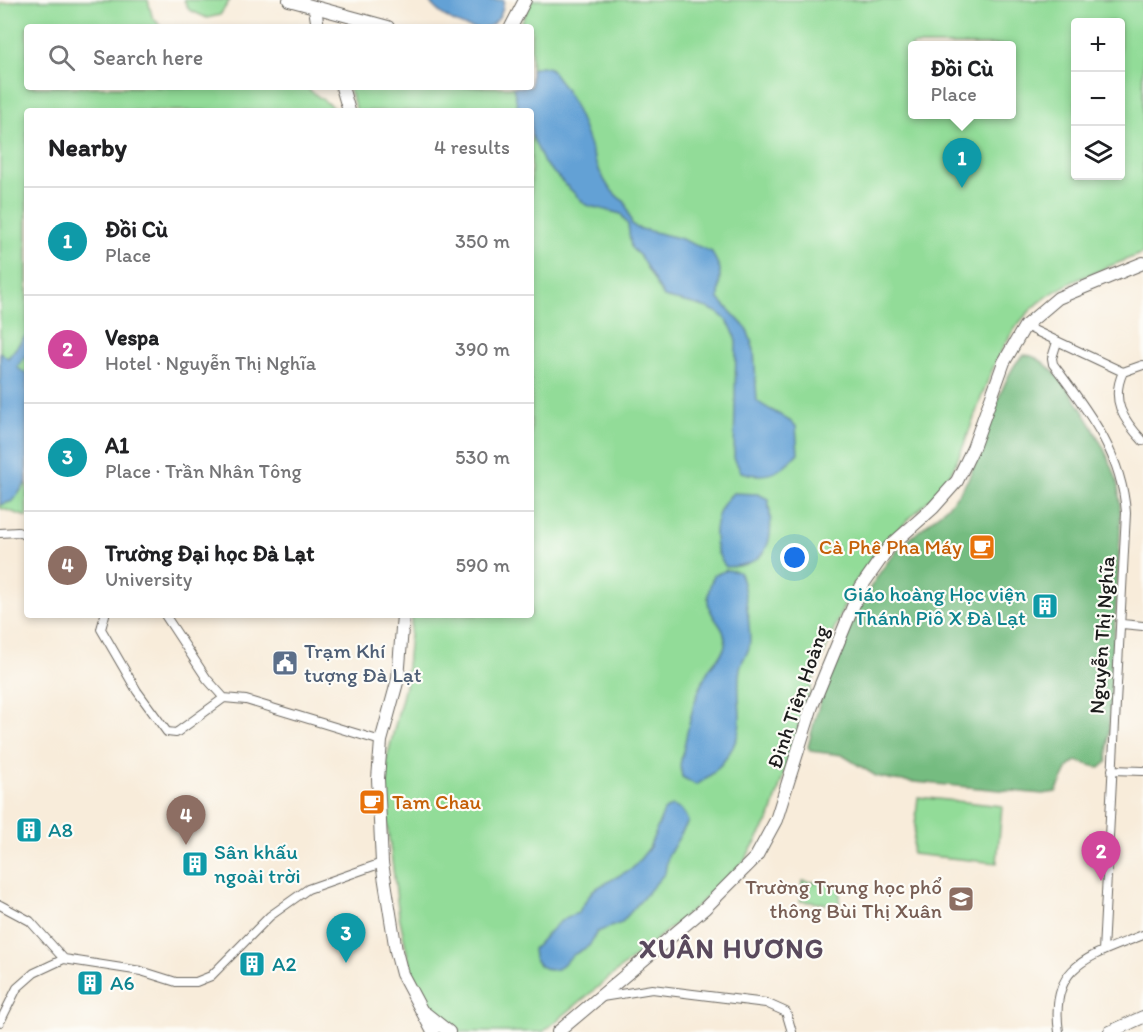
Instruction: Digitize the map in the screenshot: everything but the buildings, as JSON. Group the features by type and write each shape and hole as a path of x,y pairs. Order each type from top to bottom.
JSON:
{"main road":[{"path":"289,0 376,24"},
{"path":"513,24 525,0"},
{"path":"315,9 318,24"},
{"path":"343,90 349,108"},
{"name":"Đinh Tiên Hoàng","path":"558,1032 704,909 756,857 776,820 812,706 861,587 889,547 933,508 957,481 973,448 1004,362 1026,326 1058,298 1143,263"},
{"path":"403,618 398,679 381,741 378,780 382,863 396,951 402,974 433,1032"},
{"path":"419,1009 449,1032"},
{"path":"1110,1032 1143,1017"}],"street":[{"path":"1026,326 1123,372 1143,366"},
{"name":"Nguyễn Thị Nghĩa","path":"1057,342 1052,358 1053,364 1095,420 1108,443 1123,483 1126,513 1122,624 1103,951"},
{"path":"1123,372 1118,383 1116,400 1122,415 1143,441"},
{"path":"0,533 18,532 24,535"},
{"path":"104,618 101,629 137,691 166,732 176,734 224,698 246,700 381,741"},
{"path":"167,618 207,679 224,698"},
{"path":"1122,624 1143,626"},
{"path":"1112,770 1143,771"},
{"path":"0,1022 17,988 34,973 64,959 141,971 176,982 204,980 212,976 270,916 308,889 382,863"},
{"path":"0,905 30,921 64,959"},
{"path":"1059,1032 1057,1015 1059,991 1065,976 1103,951 1143,935"},
{"path":"601,997 652,989 766,1003 786,1012 791,1019 792,1032"}],"green space":[{"path":"23,0 148,0 152,16 159,24 24,24 24,90 309,90 332,108 24,108 24,516 0,508 0,4"},
{"path":"184,0 230,0 220,15 207,18 189,10"},
{"path":"532,0 1143,0 1143,253 1065,286 1029,312 1013,331 999,355 950,474 939,490 878,549 852,587 813,680 770,818 744,861 698,905 543,1032 459,1032 429,1006 411,971 399,915 385,807 387,758 405,686 412,618 534,618 534,108 356,108 349,90 534,90 534,24 520,24"},
{"path":"1024,355 1037,359 1051,370 1066,387 1093,428 1117,481 1120,530 1107,762 1100,768 1076,761 1068,768 1056,792 1043,794 893,780 876,776 842,755 810,751 808,747 821,698 841,645 866,594 895,553 944,510 961,490 974,467 1008,376"},
{"path":"918,797 1002,806 997,863 912,854"},
{"path":"802,881 841,885 839,905 800,901"}],"water":[{"path":"428,0 504,0 500,15 493,24 459,24 436,9"},
{"path":"541,66 550,68 562,84 582,123 595,161 607,185 625,202 632,224 637,228 679,238 712,252 720,269 719,299 747,329 754,350 757,401 796,426 798,453 773,473 759,475 741,472 734,458 736,342 726,320 719,313 699,305 664,297 640,256 631,248 628,225 621,214 586,205 544,163 534,141 534,108 518,108 514,90 534,90 534,68"},
{"path":"24,338 24,359 17,367 24,373 24,486 13,501 0,505 0,352 8,358"},
{"path":"733,493 758,494 768,499 770,537 761,555 753,561 726,567 717,549 715,528 721,509"},
{"path":"727,570 739,572 744,587 749,622 749,648 739,675 739,729 737,739 727,757 720,766 696,785 682,777 680,765 702,682 721,655 725,644 724,635 713,616 708,600 714,575"},
{"path":"671,806 682,811 688,822 668,856 665,873 621,923 597,932 589,946 573,955 558,969 549,970 540,966 534,958 533,949 564,919 578,913 593,890 633,868 649,848 664,811"}],"place":[{"name":"Đồi Cù","path":"962,188"},
{"name":"Cà Phê Pha Máy","path":"982,547"},
{"name":"Giáo hoàng Học viện Thánh Piô X Đà Lạt","path":"1045,606"},
{"name":"Trạm Khí tượng Đà Lạt","path":"285,663"},
{"name":"Tam Chau","path":"372,802"},
{"name":"A8","path":"29,830"},
{"name":"Trường Đại học Đà Lạt","path":"186,845"},
{"name":"Sân khấu ngoài trời","path":"195,864"},
{"name":"Vespa","path":"1101,881"},
{"name":"Trường Trung học phổ thông Bùi Thị Xuân","path":"961,899"},
{"name":"A1","path":"346,963"},
{"name":"A2","path":"252,964"},
{"name":"A6","path":"90,983"}],"district":[{"name":"XUÂN HƯƠNG","path":"732,949"}]}
